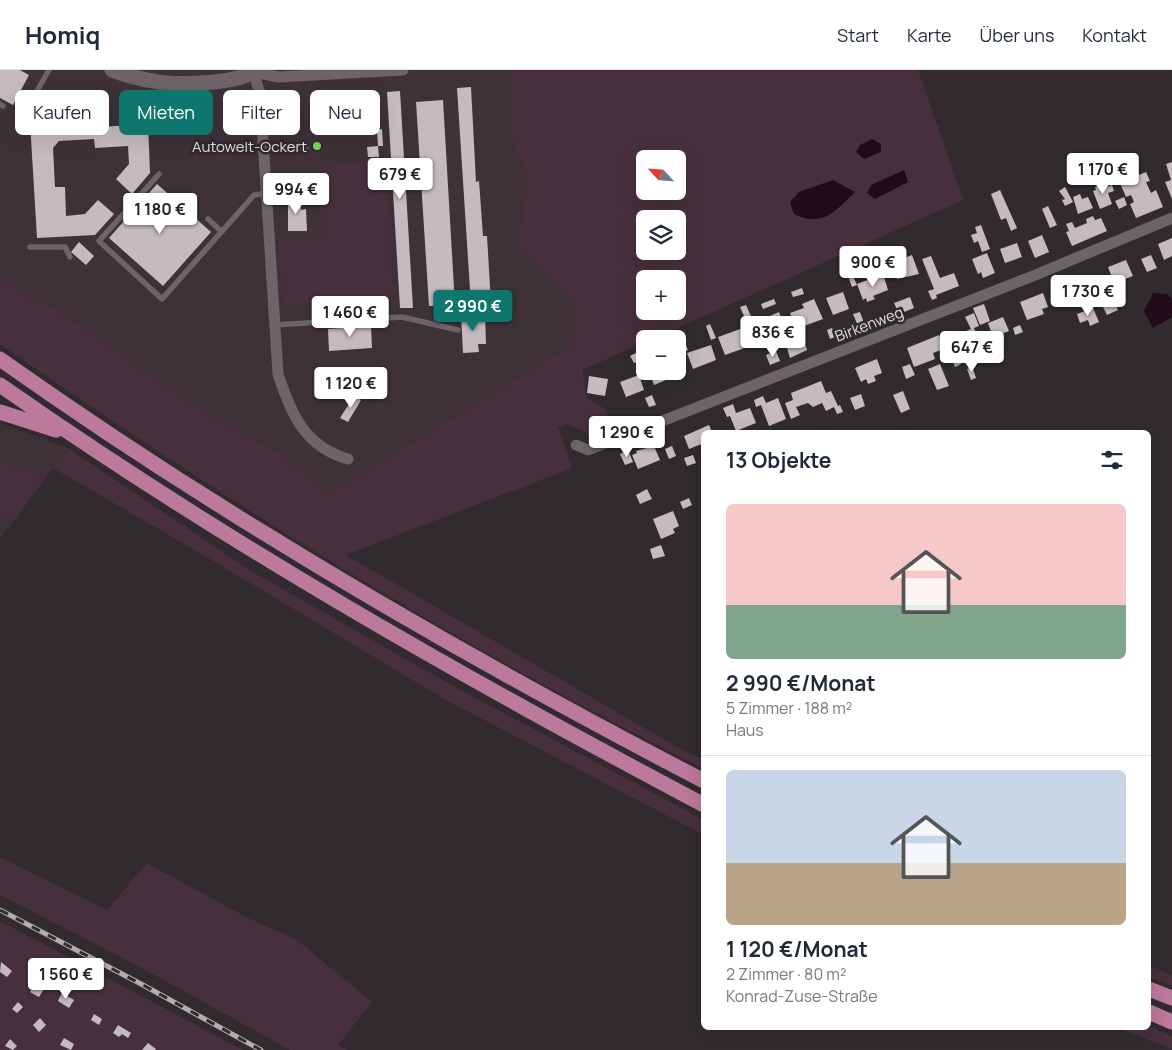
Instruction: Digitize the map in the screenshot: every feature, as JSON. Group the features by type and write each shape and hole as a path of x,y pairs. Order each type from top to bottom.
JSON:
{"highway":[{"path":"0,359 104,432 291,549 540,694 701,779"},
{"path":"0,385 69,434 314,588 530,713 701,802"},
{"path":"0,412 69,434"},
{"path":"1151,990 1172,998"},
{"path":"1151,1013 1172,1022"}],"street":[{"path":"112,70 138,79 166,83 251,73 278,77 403,70"},
{"path":"251,73 260,93 278,374 292,412 313,441 330,454 348,459"},
{"name":"Birkenweg","path":"576,445 588,450 1034,276 1172,218"}],"lane":[{"path":"38,90 49,70"},
{"path":"264,150 306,147"},
{"path":"159,174 99,241 162,299 254,195 267,193"},
{"path":"208,219 222,232"},
{"path":"30,247 65,247 70,257"},
{"path":"274,325 402,317 458,330"}],"shaded area":[{"path":"0,70 512,70 511,136 528,176 517,246 574,301 573,344 327,495 279,452 206,414 50,305 33,301 0,278"},
{"path":"512,70 918,70 963,200 673,330 636,330 636,346 582,370 587,398 605,409 613,434 595,442 583,431 567,424 558,427 572,468 346,555 679,748 701,759 701,767 522,673 344,569 170,459 0,344 0,278 33,301 50,305 206,414 279,452 327,495 573,344 574,301 517,246 528,177 511,136"},
{"path":"872,139 881,144 881,152 864,159 856,152 860,145"},
{"path":"388,162 392,300 283,305 279,239 323,237 319,165"},
{"path":"904,170 908,182 875,199 867,193 871,185"},
{"path":"833,180 855,192 835,211 821,218 804,218 794,214 790,202 799,192"},
{"path":"1153,293 1168,294 1172,300 1172,317 1153,328 1144,311"},
{"path":"0,423 68,448 0,539"},
{"path":"68,448 251,571 459,689 701,818 701,833 444,699 205,556 53,468"},
{"path":"0,463 46,477 14,521 0,511"},
{"path":"0,857 107,910 147,863 248,918 297,940 372,1002 338,1045 347,1050 290,1050 140,967 0,895"},
{"path":"0,921 243,1050 0,1050"},
{"path":"1151,966 1172,975 1172,986 1151,978"},
{"path":"1151,1027 1172,1036 1172,1049 1122,1030 1151,1030"}],"building":[{"path":"0,70 20,70 29,75 21,90 15,90 13,105 0,98"},
{"path":"471,87 476,182 479,181 483,236 487,236 491,303 471,305 457,88"},
{"path":"400,91 413,308 400,308 387,92"},
{"path":"443,100 455,305 429,306 416,102"},
{"path":"109,126 119,126 119,135 148,135 150,173 132,194 116,179 129,164 128,146 95,148 94,139 59,141 53,148 55,187 65,187 66,216 85,214 98,200 114,214 95,235 37,238 31,135 109,135"},
{"path":"380,129 382,129 383,146 378,146 377,135 380,135"},
{"path":"378,146 379,157 368,157 367,147"},
{"path":"1172,162 1172,199 1165,182 1171,180 1166,164"},
{"path":"1146,172 1150,181 1146,182 1151,193 1156,190 1163,207 1136,218 1130,204 1134,202 1131,195 1126,197 1120,183"},
{"path":"1103,183 1105,188 1112,185 1114,191 1108,193 1112,204 1100,209 1093,191 1096,190 1095,187"},
{"path":"157,184 211,232 163,286 109,238"},
{"path":"1065,187 1073,202 1065,206 1062,200 1065,199 1059,191"},
{"path":"1000,190 1017,228 1011,231 1006,218 1001,220 991,194"},
{"path":"1080,194 1082,199 1088,197 1093,208 1078,214 1073,197"},
{"path":"288,196 301,196 301,210 306,209 307,231 288,231"},
{"path":"1124,197 1127,205 1119,209 1115,201"},
{"path":"1048,206 1057,225 1050,228 1042,209"},
{"path":"1093,216 1095,220 1101,218 1107,231 1072,246 1066,232 1069,231 1066,224 1072,222 1075,228 1087,223 1086,219"},
{"path":"981,225 990,249 982,252 978,241 974,243 971,235 977,233 975,227"},
{"path":"1042,235 1049,252 1035,258 1028,241"},
{"path":"1172,238 1172,256 1164,260 1158,244"},
{"path":"79,242 94,256 86,265 71,252"},
{"path":"1017,243 1022,257 1005,263 1000,249"},
{"path":"987,253 995,273 983,278 981,272 978,274 972,259"},
{"path":"912,255 919,274 897,279 891,263"},
{"path":"1151,255 1157,268 1147,272 1141,259"},
{"path":"931,256 940,278 954,273 959,286 936,295 937,298 932,300 928,291 934,289 922,259"},
{"path":"882,258 886,268 881,269 878,260"},
{"path":"1126,260 1133,276 1114,283 1108,267"},
{"path":"852,274 857,285 852,287 848,276"},
{"path":"883,274 888,290 873,296 875,299 867,302 866,298 863,300 857,284"},
{"path":"1085,277 1090,290 1070,298 1067,284"},
{"path":"802,288 804,294 793,297 791,292"},
{"path":"843,292 849,309 833,315 826,298"},
{"path":"1043,293 1048,307 1042,309 1044,314 1027,320 1020,302"},
{"path":"910,297 914,308 899,314 894,303"},
{"path":"774,299 776,304 763,309 761,304"},
{"path":"814,299 823,319 796,329 790,313 804,308 802,304"},
{"path":"1113,299 1118,310 1107,315 1103,307 1105,306 1104,303"},
{"path":"984,304 990,321 980,325 973,308"},
{"path":"746,305 754,323 748,325 740,307"},
{"path":"1093,308 1099,322 1090,326 1088,320 1080,323 1077,314"},
{"path":"779,312 787,332 771,339 763,319"},
{"path":"860,312 864,323 858,326 853,314"},
{"path":"485,313 486,344 478,344 479,352 463,353 461,314"},
{"path":"974,313 979,326 974,328 980,343 965,350 958,334 971,329 965,317"},
{"path":"1003,317 1009,331 993,337 988,323"},
{"path":"710,324 716,338 711,340 706,326"},
{"path":"1020,325 1023,332 1015,335 1013,328"},
{"path":"371,326 372,348 329,351 328,329"},
{"path":"746,327 753,345 725,355 718,337"},
{"path":"832,328 835,337 830,339 827,330"},
{"path":"939,335 944,349 933,353 935,359 914,367 907,348"},
{"path":"804,340 807,350 790,358 787,348"},
{"path":"711,345 716,360 693,369 687,353"},
{"path":"776,351 780,361 770,365 766,355"},
{"path":"957,352 961,364 955,367 950,354"},
{"path":"636,353 636,362 634,363 630,356"},
{"path":"877,359 882,373 874,376 876,381 868,384 866,379 861,382 855,368"},
{"path":"910,364 915,375 906,379 902,367"},
{"path":"940,364 949,386 937,390 928,369"},
{"path":"972,366 976,378 971,380 967,369"},
{"path":"589,376 608,379 605,396 587,393"},
{"path":"636,376 636,380 641,380 644,390 626,397 620,382"},
{"path":"652,380 666,380 654,385"},
{"path":"821,381 826,393 831,391 843,412 837,414 834,407 826,411 822,403 813,407 808,403 796,407 800,415 791,419 785,403 793,400 791,393"},
{"path":"903,391 910,409 901,413 893,395"},
{"path":"861,394 865,406 855,410 850,398"},
{"path":"652,395 656,405 649,407 645,398"},
{"path":"354,396 361,400 348,422 340,418"},
{"path":"763,396 766,403 778,398 786,419 769,426 761,405 756,407 754,400"},
{"path":"733,404 736,413 750,408 756,423 736,430 730,416 727,417 723,408"},
{"path":"709,425 711,430 701,430 701,444 689,449 684,436"},
{"path":"654,446 660,460 638,469 632,455 637,453 636,451"},
{"path":"672,446 676,456 669,459 665,449"},
{"path":"628,450 633,462 625,465 620,454"},
{"path":"693,455 696,463 687,466 684,458"},
{"path":"647,489 652,499 640,504 636,495"},
{"path":"689,498 692,505 683,509 680,502"},
{"path":"673,511 679,526 673,529 675,533 661,539 653,519"},
{"path":"661,545 665,556 653,559 650,549"},
{"path":"1,962 12,971 7,977 0,972"},
{"path":"36,982 45,987 39,997 30,992"},
{"path":"62,993 74,1000 69,1008 58,1001"},
{"path":"18,1002 23,1007 17,1013 12,1009"},
{"path":"94,1014 102,1019 99,1025 91,1020"},
{"path":"40,1018 46,1025 39,1032 33,1025"},
{"path":"118,1025 131,1033 128,1038 122,1034 119,1037 113,1033"},
{"path":"64,1038 74,1044 71,1050 60,1045"},
{"path":"10,1039 17,1046 13,1050 5,1046"},
{"path":"148,1043 156,1049 142,1050"}],"railway":[{"path":"0,910 143,985 261,1050"}],"place":[{"name":"Autowelt-Ockert","path":"317,146"}]}
